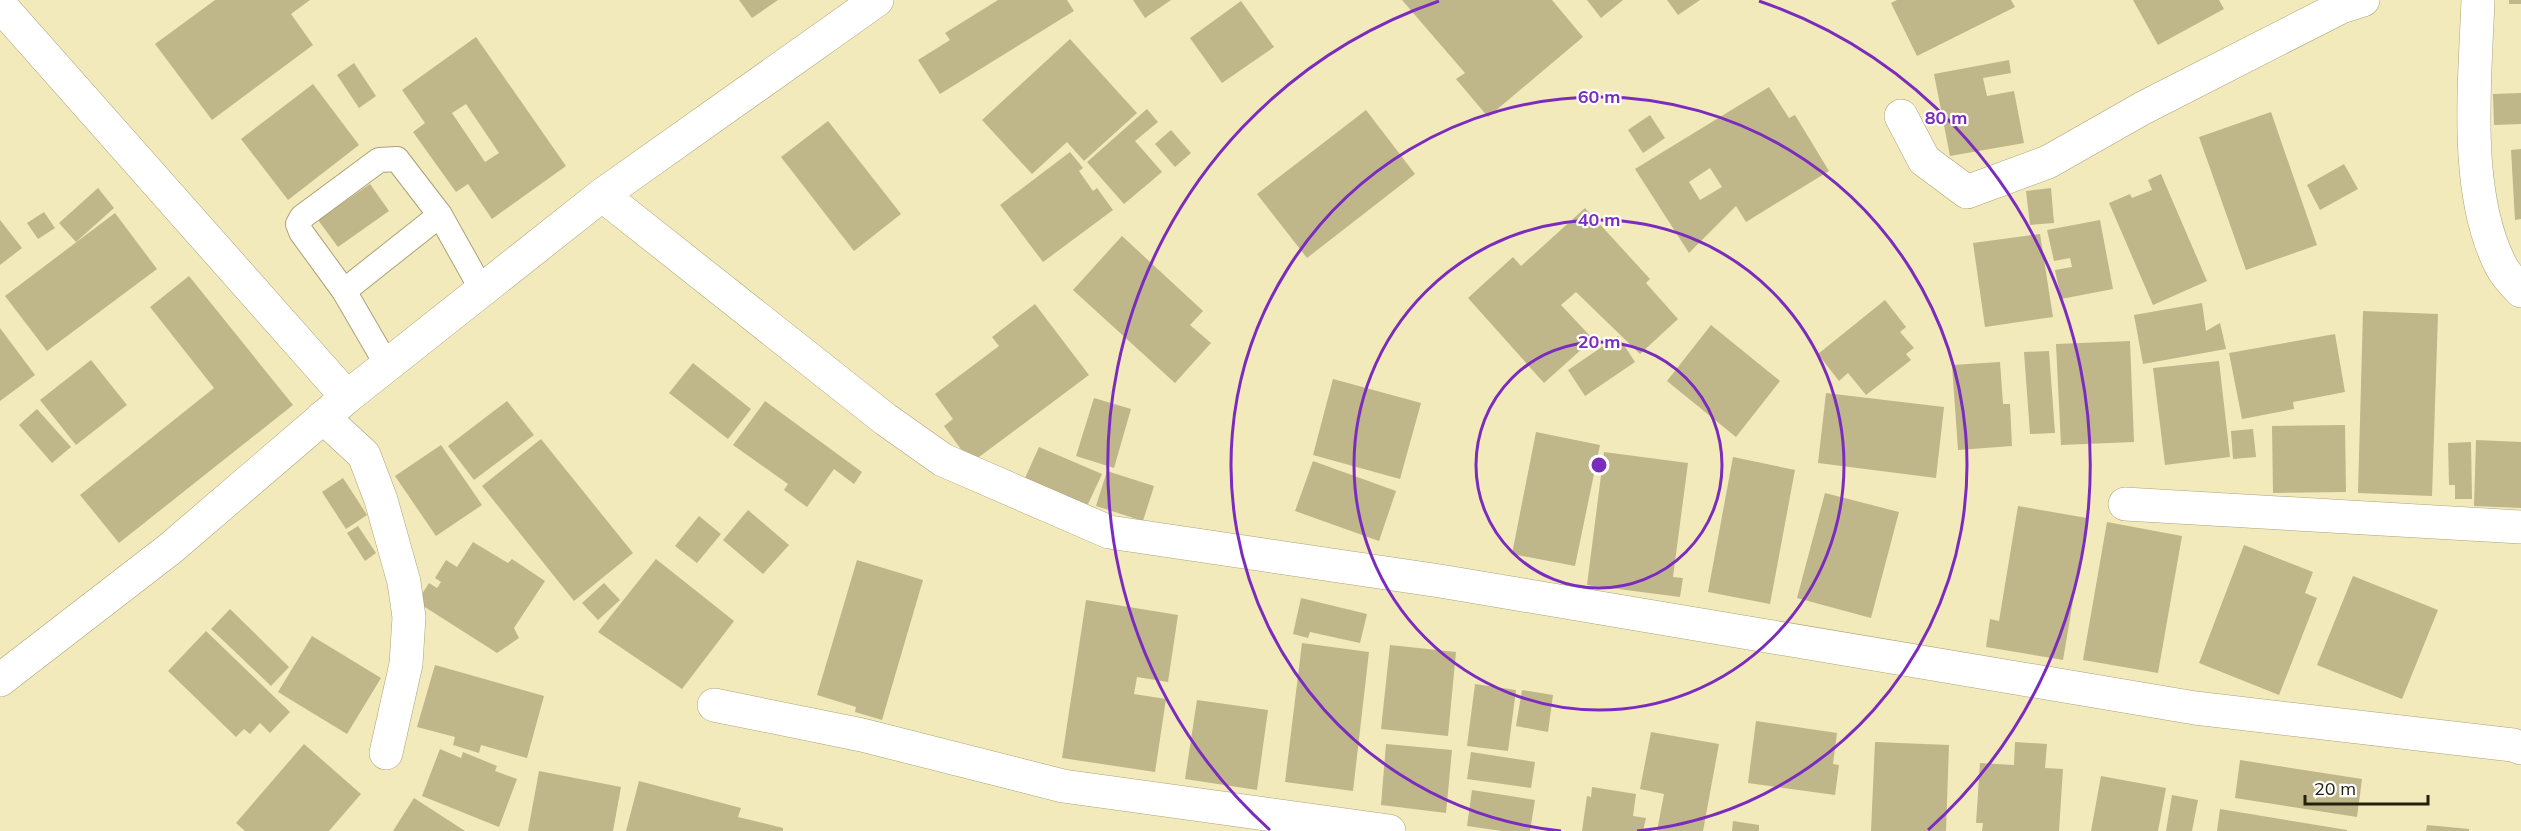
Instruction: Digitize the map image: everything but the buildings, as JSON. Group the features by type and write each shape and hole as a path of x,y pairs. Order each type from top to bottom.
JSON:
{"street":[{"path":"0,680 171,548 335,407 602,195 876,0"},
{"path":"1901,116 1924,160 1967,192 2048,162 2143,108 2341,7 2363,0"},
{"path":"2478,0 2474,137 2481,204 2492,246 2502,269 2521,291"},
{"path":"0,5 335,407 364,455 381,500 404,582 409,617 406,664 386,753"},
{"path":"602,195 885,419 943,460 1109,532 1440,581 2195,708 2521,748"},
{"path":"2125,504 2521,527"},
{"path":"714,705 862,735 1063,786 1389,831"}],"lane":[{"path":"387,365 344,291 301,232 298,224 303,217 380,160 397,159 440,214 482,290"},
{"path":"344,291 440,214"}]}
